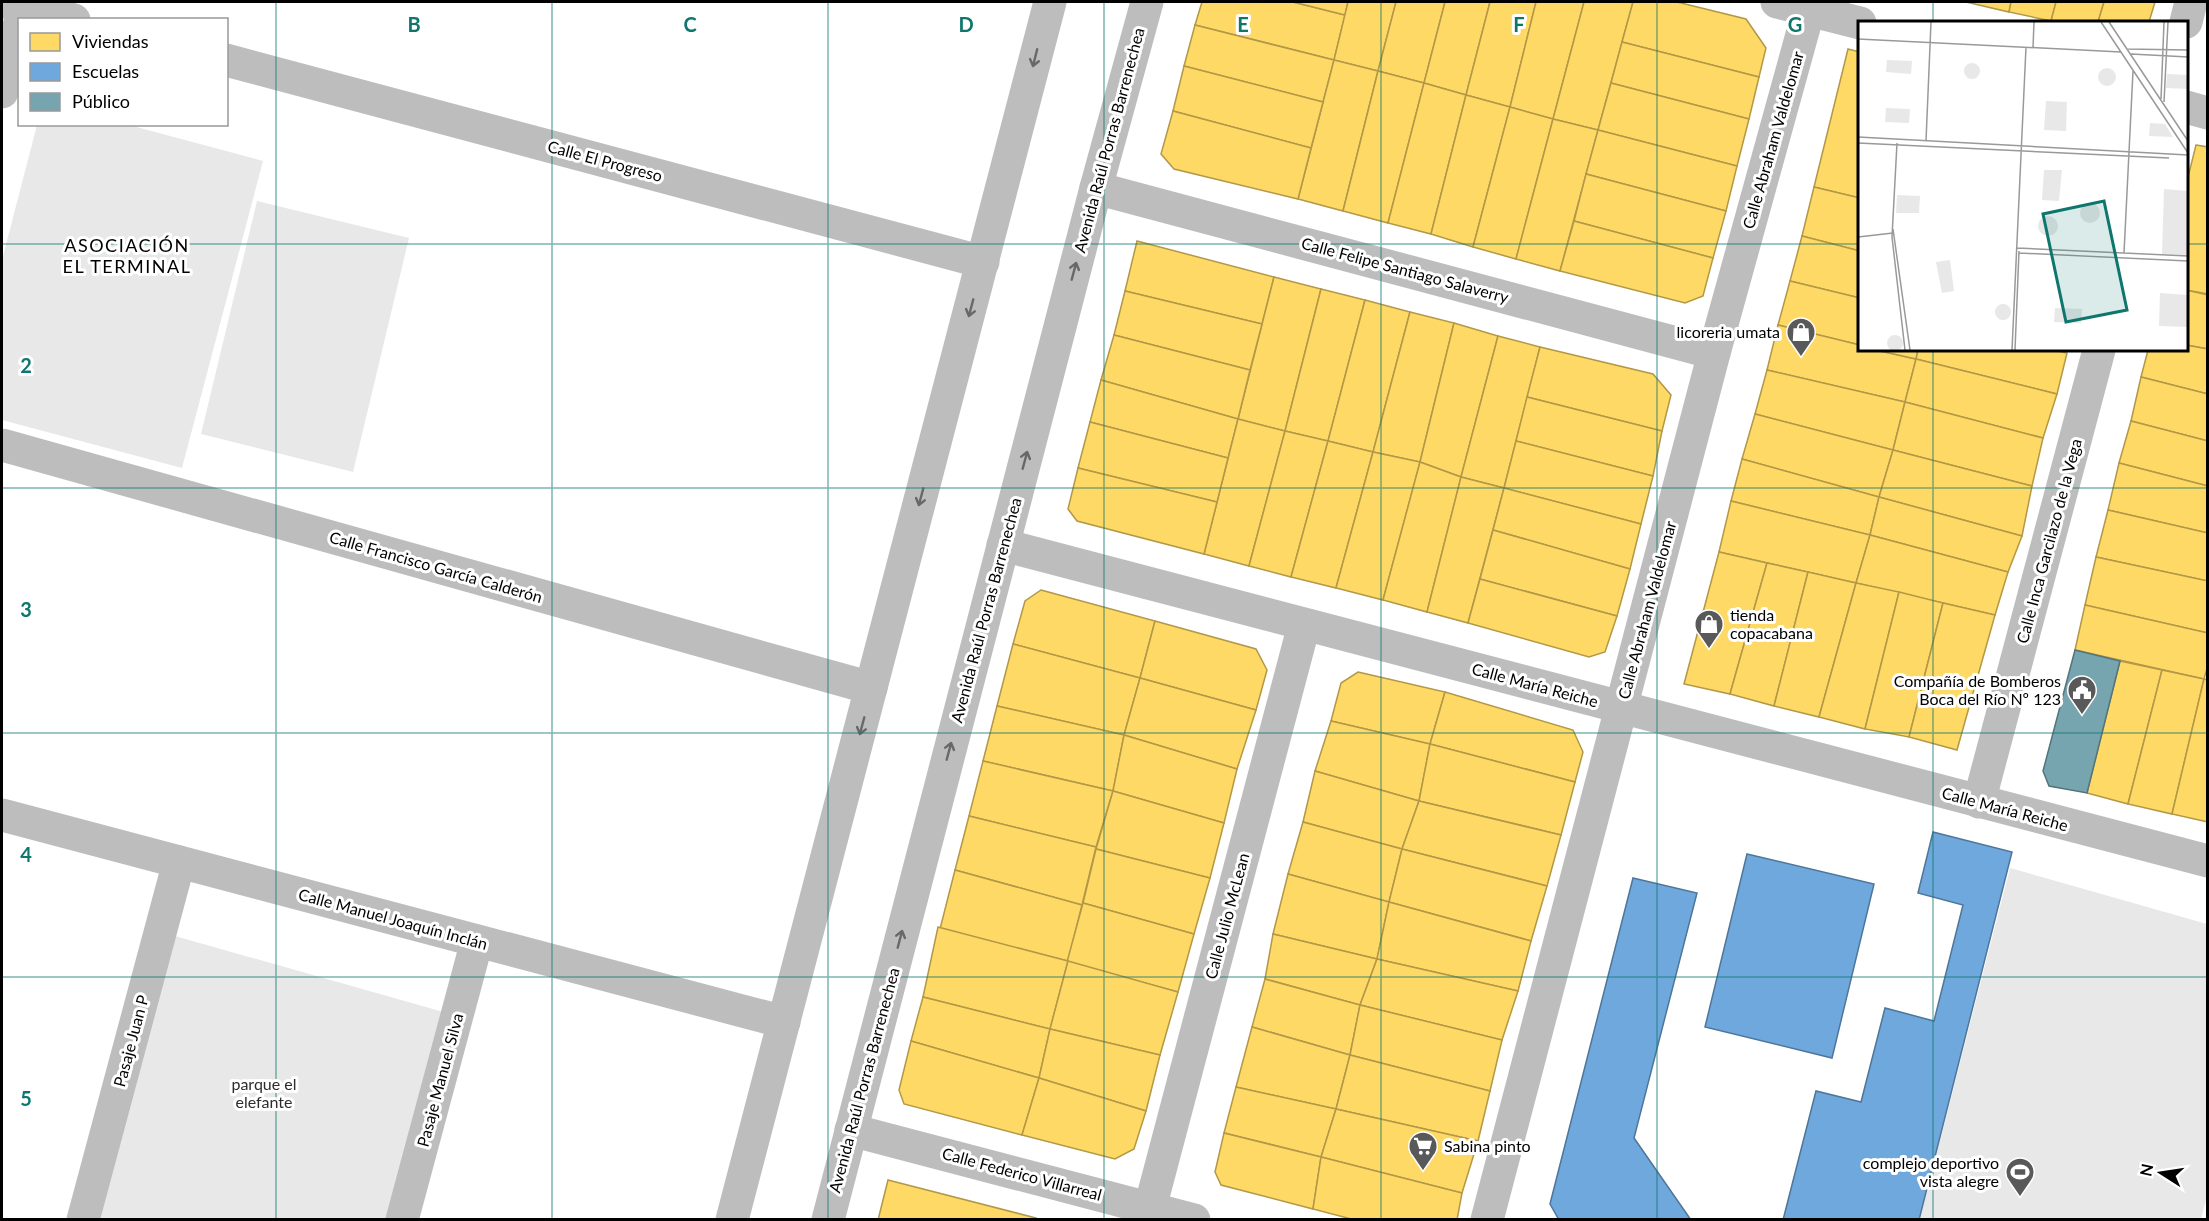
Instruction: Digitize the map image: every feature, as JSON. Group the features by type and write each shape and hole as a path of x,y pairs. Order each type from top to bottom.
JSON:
{"street":[{"path":"732,1220 1050,2"},
{"name":"Avenida Raúl Porras Barrenechea","path":"828,1220 1096,188 1147,2"},
{"path":"1778,2 1810,6 1858,22"},
{"path":"2186,21 2191,2"},
{"name":"Calle Abraham Valdelomar","path":"1487,1220 1714,353 1810,6"},
{"path":"2,92 19,10 63,18"},
{"name":"Calle El Progreso","path":"228,61 983,262"},
{"path":"2188,107 2208,113"},
{"name":"Calle Felipe Santiago Salaverry","path":"1096,188 1714,353"},
{"name":"Calle Inca Garcilazo de la Vega","path":"1979,802 2099,351"},
{"name":"Calle Francisco García Calderón","path":"2,445 871,688"},
{"name":"Calle María Reiche","path":"1003,545 2208,861"},
{"name":"Calle Julio McLean","path":"1150,1208 1304,625"},
{"name":"Calle Manuel Joaquín Inclán","path":"2,816 784,1022"},
{"name":"Pasaje Juan P","path":"83,1220 179,862"},
{"name":"Pasaje Manuel Silva","path":"402,1220 477,941"},
{"name":"Calle Federico Villarreal","path":"851,1130 1194,1220"}],"green space":[{"path":"37,126 133,126 263,161 182,468 2,420 2,260"},
{"path":"257,201 409,238 353,472 201,434"},
{"path":"2010,868 2207,924 2208,1193 2201,1219 1920,1219"},
{"name":"parque el elefante","path":"175,936 447,1013 388,1219 99,1220"}],"building: Viviendas":[{"path":"1202,2 1293,2 1345,15 1334,60 1195,25"},
{"path":"1293,2 1348,2 1345,15"},
{"path":"1348,2 1396,2 1378,71 1334,60"},
{"path":"1396,2 1445,2 1424,83 1378,71"},
{"path":"1445,2 1490,2 1466,95 1424,83"},
{"path":"1490,2 1536,2 1510,107 1466,95"},
{"path":"1536,2 1584,2 1553,119 1510,107"},
{"path":"1584,2 1633,2 1598,130 1553,119"},
{"path":"1633,2 1677,2 1746,19 1766,48 1759,77 1622,42"},
{"path":"1966,2 2011,2 2009,12"},
{"path":"2011,2 2056,2 2051,21 2009,12"},
{"path":"2056,2 2104,2 2098,21 2051,21"},
{"path":"2104,2 2155,2 2149,21 2098,21"},
{"path":"1195,25 1334,60 1323,102 1184,66"},
{"path":"1622,42 1759,77 1749,119 1611,83"},
{"path":"1848,49 1858,52 1858,198 1814,187"},
{"path":"1334,60 1378,71 1343,211 1298,199"},
{"path":"1184,66 1323,102 1311,148 1173,111"},
{"path":"1378,71 1424,83 1388,223 1343,211"},
{"path":"1424,83 1466,95 1431,234 1388,223"},
{"path":"1611,83 1749,119 1737,166 1598,130"},
{"path":"1466,95 1510,107 1473,247 1431,234"},
{"path":"1510,107 1553,119 1516,259 1473,247"},
{"path":"1173,111 1311,148 1298,199 1174,169 1161,154"},
{"path":"1553,119 1598,130 1560,271 1516,259"},
{"path":"1598,130 1737,166 1726,211 1586,174"},
{"path":"2196,145 2208,147 2208,294 2188,290 2188,177"},
{"path":"1586,174 1726,211 1713,258 1574,221"},
{"path":"1814,187 1858,198 1858,250 1802,236"},
{"path":"1574,221 1713,258 1703,296 1685,303 1560,271"},
{"path":"1802,236 1858,250 1858,298 1790,281"},
{"path":"1137,241 1274,277 1262,324 1125,291"},
{"path":"1274,277 1321,289 1285,431 1238,419"},
{"path":"1790,281 1858,298 1858,345 1778,325"},
{"path":"1321,289 1365,300 1328,441 1285,431"},
{"path":"2188,290 2208,295 2208,349 2188,345"},
{"path":"1125,291 1262,324 1250,370 1114,335"},
{"path":"1365,300 1410,312 1373,452 1328,441"},
{"path":"1410,312 1454,323 1420,462 1373,452"},
{"path":"1454,323 1498,336 1461,477 1420,462"},
{"path":"1778,325 1858,345 1858,351 1880,351 1916,359 1905,402 1767,370"},
{"path":"1114,335 1250,370 1238,419 1101,380"},
{"path":"1498,336 1540,347 1504,488 1461,477"},
{"path":"2188,345 2208,349 2208,394 2141,377 2148,351 2188,351"},
{"path":"1540,347 1653,374 1671,395 1662,431 1527,397"},
{"path":"1880,351 1918,351 1916,359"},
{"path":"1918,351 2058,351 2067,353 2057,394 1916,359"},
{"path":"1916,359 2057,394 2043,438 1905,402"},
{"path":"1767,370 1905,402 1893,450 1755,414"},
{"path":"2141,377 2208,394 2208,441 2131,421"},
{"path":"1101,380 1238,419 1228,458 1090,422"},
{"path":"1527,397 1662,431 1653,476 1516,441"},
{"path":"1905,402 2043,438 2032,486 1893,450"},
{"path":"1755,414 1893,450 1879,497 1742,459"},
{"path":"1238,419 1285,431 1249,566 1204,554"},
{"path":"2131,421 2208,441 2208,486 2119,463"},
{"path":"1090,422 1228,458 1217,502 1078,468"},
{"path":"1285,431 1328,441 1291,577 1249,566"},
{"path":"1328,441 1373,452 1336,588 1291,577"},
{"path":"1516,441 1653,476 1641,524 1504,488"},
{"path":"1893,450 2032,486 2022,536 1879,497"},
{"path":"1373,452 1420,462 1383,600 1336,588"},
{"path":"1742,459 1879,497 1870,535 1731,501"},
{"path":"1420,462 1461,477 1427,612 1383,600"},
{"path":"2119,463 2208,486 2208,533 2108,510"},
{"path":"1078,468 1217,502 1204,554 1077,521 1068,509"},
{"path":"1461,477 1504,488 1468,623 1427,612"},
{"path":"1504,488 1641,524 1630,569 1493,530"},
{"path":"1879,497 2022,536 2008,572 1870,535"},
{"path":"1731,501 1870,535 1856,583 1719,552"},
{"path":"2108,510 2208,533 2208,581 2096,557"},
{"path":"1493,530 1630,569 1617,616 1480,579"},
{"path":"1870,535 2008,572 1995,615 1856,583"},
{"path":"1719,552 1767,563 1730,694 1684,684"},
{"path":"2096,557 2208,581 2208,633 2085,605"},
{"path":"1767,563 1808,572 1774,706 1730,694"},
{"path":"1808,572 1856,583 1819,717 1774,706"},
{"path":"1480,579 1617,616 1605,652 1589,657 1468,623"},
{"path":"1856,583 1899,592 1865,729 1819,717"},
{"path":"1041,590 1155,621 1140,678 1013,644 1025,601"},
{"path":"1899,592 1943,603 1909,737 1865,729"},
{"path":"1943,603 1995,615 1957,750 1909,737"},
{"path":"2085,605 2208,633 2208,665 2204,679 2075,650"},
{"path":"1155,621 1256,649 1267,670 1256,710 1140,678"},
{"path":"1013,644 1140,678 1124,735 997,706"},
{"path":"2120,661 2162,670 2128,804 2087,793"},
{"path":"2162,670 2204,679 2172,814 2128,804"},
{"path":"1358,672 1445,692 1430,744 1331,721 1341,683"},
{"path":"1140,678 1256,710 1237,769 1124,735"},
{"path":"2204,679 2208,680 2208,822 2172,814"},
{"path":"1445,692 1573,730 1583,752 1575,782 1430,744"},
{"path":"997,706 1124,735 1113,791 983,761"},
{"path":"1331,721 1430,744 1419,801 1315,771"},
{"path":"1124,735 1237,769 1224,823 1113,791"},
{"path":"1430,744 1575,782 1561,835 1419,801"},
{"path":"983,761 1113,791 1096,847 969,816"},
{"path":"1315,771 1419,801 1402,849 1303,822"},
{"path":"1113,791 1224,823 1210,878 1096,849"},
{"path":"1419,801 1561,835 1547,886 1402,849"},
{"path":"969,816 1096,847 1082,905 955,870"},
{"path":"1303,822 1402,849 1389,902 1288,874"},
{"path":"1096,849 1210,878 1194,934 1083,903"},
{"path":"1402,849 1547,886 1531,941 1389,902"},
{"path":"955,870 1082,905 1068,961 940,929"},
{"path":"1288,874 1389,902 1377,959 1273,934"},
{"path":"1389,902 1531,941 1518,991 1377,959"},
{"path":"1083,903 1194,934 1178,992 1067,962"},
{"path":"938,927 1068,961 1050,1029 923,997"},
{"path":"1273,934 1377,959 1360,1005 1265,979"},
{"path":"1377,959 1518,991 1502,1040 1360,1005"},
{"path":"1068,961 1178,992 1160,1055 1050,1029"},
{"path":"1265,979 1360,1005 1350,1055 1252,1027"},
{"path":"923,997 1050,1029 1039,1078 911,1041"},
{"path":"1360,1005 1502,1040 1490,1091 1350,1055"},
{"path":"1252,1027 1350,1055 1336,1109 1236,1087"},
{"path":"1050,1029 1160,1055 1146,1111 1039,1078"},
{"path":"911,1041 1039,1078 1022,1135 904,1104 899,1090"},
{"path":"1350,1055 1490,1091 1478,1141 1336,1109"},
{"path":"1039,1078 1146,1111 1134,1149 1115,1159 1022,1135"},
{"path":"1236,1087 1336,1109 1321,1157 1224,1133"},
{"path":"1336,1109 1478,1141 1462,1193 1321,1157"},
{"path":"1224,1133 1321,1157 1313,1209 1221,1185 1215,1172"},
{"path":"1321,1157 1462,1193 1457,1220 1355,1220 1313,1209"},
{"path":"888,1180 1036,1218 1035,1220 878,1220"}],"building: Escuelas":[{"path":"1933,832 2012,852 1919,1220 1783,1220 1816,1091 1861,1102 1885,1008 1934,1021 1963,905 1918,893"},
{"path":"1747,854 1874,884 1832,1058 1705,1027"},
{"path":"1633,878 1697,893 1634,1138 1691,1220 1559,1220 1550,1204"}],"building: Público":[{"name":"Compañía de Bomberos Boca del Río Nº 123","path":"2075,650 2120,661 2087,793 2049,786 2043,771"}],"place":[{"name":"licoreria umata","path":"1801,358"},
{"name":"tienda copacabana","path":"1709,650"},
{"name":"Compañía de Bomberos Boca del Río Nº 123","path":"2082,716"},
{"name":"Sabina pinto","path":"1423,1172"},
{"name":"complejo deportivo vista alegre","path":"2020,1198"}],"district":[{"name":"ASOCIACIÓN EL TERMINAL","path":"127,256"}]}
